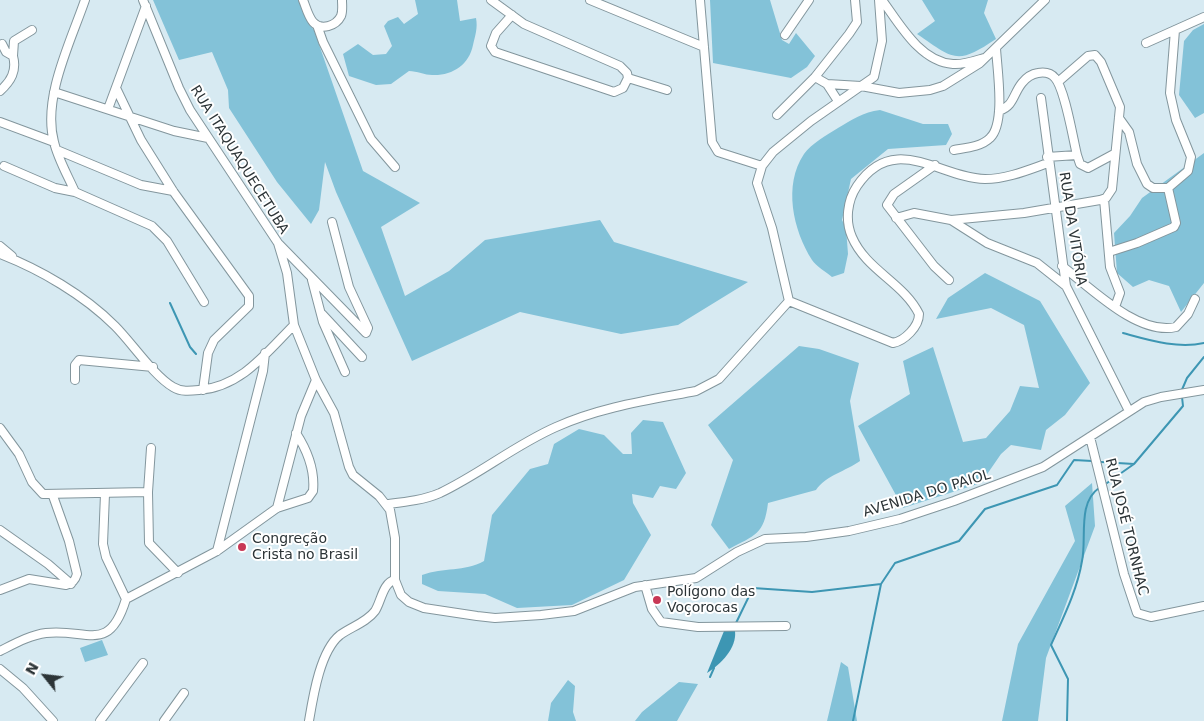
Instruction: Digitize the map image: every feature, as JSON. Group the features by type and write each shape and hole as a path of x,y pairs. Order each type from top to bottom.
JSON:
{"street":[{"path":"75,192 54,142 52,119 54,92 85,0"},
{"path":"303,0 310,17 317,25 323,42 371,139 395,167"},
{"path":"317,25 328,26 337,21 342,10 342,0"},
{"path":"491,0 512,15 524,24 620,66 628,73 628,78 623,88 614,92 492,50 491,46 496,33 512,15"},
{"path":"590,0 704,47"},
{"path":"700,0 714,148 726,155 762,166"},
{"path":"785,35 809,0"},
{"path":"777,115 815,77 854,27 858,17 855,0"},
{"path":"880,0 916,45 935,59 951,64 984,58"},
{"path":"789,301 772,228 757,183 762,166 773,152 838,101 874,77 879,62 882,41 880,0"},
{"path":"827,84 861,86 899,93 930,90 958,78 984,58 1045,0"},
{"path":"108,109 145,3"},
{"name":"RUA ITAQUAQUECETUBA","path":"145,3 179,88 208,138 278,243 287,274 294,326 316,380 334,413 345,456 353,475 388,504"},
{"path":"1146,43 1204,17"},
{"path":"0,91 12,78 14,41 32,30"},
{"path":"1119,118 1129,132 1135,160 1150,187 1168,188 1188,171 1191,158 1188,146 1176,120 1170,93 1175,30"},
{"path":"2,44 6,52 14,60"},
{"path":"954,150 978,145 990,138 995,132 999,111 996,48"},
{"path":"896,218 914,213 950,220 1054,208 1104,199 1112,189 1119,118 1118,98 1102,62 1095,55 1088,56 1058,82"},
{"path":"999,111 1012,103 1022,82 1034,73 1048,73 1058,82 1080,164 1086,168 1114,154"},
{"path":"815,77 827,84 838,101"},
{"path":"628,78 666,90"},
{"path":"116,88 141,140 173,191 249,296 249,306 221,332 208,353 203,390"},
{"path":"54,92 174,131 208,138"},
{"name":"RUA DA VITÓRIA","path":"1041,98 1054,208 1066,286 1128,410"},
{"path":"0,122 54,142"},
{"path":"57,150 133,182 173,191"},
{"path":"789,301 893,343 910,332 919,319 916,310 903,292 869,262 853,240 848,217 853,192 871,169 885,163 904,159 935,165 966,176 987,179 1014,174 1048,160 1077,155"},
{"path":"935,165 914,178 888,202 887,206 934,266 949,280"},
{"path":"4,166 55,188 75,192 144,221 160,232 204,302"},
{"path":"1109,252 1137,243 1176,225 1168,188"},
{"path":"1104,199 1110,268 1120,293 1114,307"},
{"path":"950,220 987,242 1038,263 1066,286"},
{"path":"278,243 363,332 367,332 368,328 349,287 332,222"},
{"path":"0,246 19,261"},
{"path":"0,254 19,261 46,276 106,317 166,382 178,390 218,388 238,378 294,326"},
{"path":"287,274 299,264"},
{"path":"1062,266 1114,307 1137,320 1168,329 1176,328 1182,323 1195,299"},
{"path":"312,278 320,312 345,372"},
{"path":"309,721 316,685 331,646 341,634 374,612 388,583 395,580 395,538 388,504 417,500 440,493 528,441 574,420 612,408 696,391 707,387 719,379 789,301"},
{"path":"320,312 362,357"},
{"path":"217,551 263,371 265,353"},
{"path":"75,380 75,365 79,360 153,367"},
{"path":"277,508 300,416 316,380"},
{"name":"AVENIDA DO PAIOL","path":"395,580 401,595 416,606 495,618 574,611 615,594 645,585 696,578 737,552 765,539 806,537 848,531 900,519 954,501 1043,467 1128,410 1153,398 1204,390"},
{"path":"0,428 19,454 35,488 43,494 53,496 148,492"},
{"path":"0,651 45,633 89,636 104,634 119,618 126,599 217,551 277,508 308,498 313,491 313,474 308,455 296,433"},
{"name":"RUA JOSÉ TORNHAC","path":"1090,437 1124,574 1137,613 1151,617 1204,606"},
{"path":"151,448 148,492 149,543 178,573"},
{"path":"105,494 103,544 106,557 126,599"},
{"path":"53,496 69,541 77,574 71,584"},
{"path":"0,530 48,564 71,584"},
{"path":"0,590 29,579 60,585 71,584"},
{"path":"645,585 652,609 661,622 698,627 786,626"},
{"path":"100,721 143,663"},
{"path":"0,669 23,688 53,721"},
{"path":"164,721 184,693"}],"shaded area":[{"path":"153,0 299,0 314,30 363,171 420,203 381,227 405,296 449,271 485,240 600,220 614,242 748,282 678,325 621,334 520,312 412,361 336,192 325,162 319,210 311,224 277,182 229,108 228,90 212,52 179,60"},
{"path":"415,0 457,0 460,21 476,18 473,45 464,64 453,71 439,75 409,71 391,84 376,85 349,76 343,54 358,44 373,55 386,54 392,46 384,26 388,21 398,17 404,24 418,14"},
{"path":"710,0 770,0 782,40 789,44 796,33 815,56 807,67 791,78 713,63"},
{"path":"922,0 988,0 984,13 996,39 973,53 964,56 948,54 917,34 935,21"},
{"path":"1204,24 1204,113 1195,118 1179,95 1184,41 1193,30"},
{"path":"880,110 923,124 948,124 952,134 946,145 888,149 851,179 842,220 846,228 848,254 844,273 832,277 812,260 805,248 793,207 794,179 804,154 815,143 858,117"},
{"path":"1204,153 1204,283 1181,312 1169,286 1149,280 1133,287 1117,273 1114,233 1130,216 1142,198"},
{"path":"985,273 1040,301 1090,383 1065,415 1046,430 1041,450 1011,445 1001,454 981,483 903,508 858,426 910,394 903,361 933,347 963,442 986,438 1010,411 1020,386 1039,388 1024,325 991,308 936,319 948,298"},
{"path":"799,346 819,349 859,363 850,401 860,461 830,477 816,490 768,503 764,522 757,533 729,549 711,525 733,460 708,425"},
{"path":"643,420 663,422 686,473 676,489 660,486 653,498 632,494 633,503 651,535 624,580 572,605 517,608 485,594 438,591 422,584 422,575 469,567 484,561 492,515 530,469 548,464 554,444 579,429 604,435 623,454 632,454 631,433"},
{"path":"1092,483 1095,526 1046,658 1038,721 1002,721 1018,644 1075,541 1065,506"},
{"path":"724,631 735,631 731,649 718,665 707,673"},
{"path":"102,640 108,655 85,662 80,648"},
{"path":"841,662 848,667 857,721 827,721"},
{"path":"568,680 575,686 573,712 576,721 548,721 551,703"},
{"path":"679,682 698,684 677,721 635,721 642,712"}],"waterway":[{"path":"170,303 190,347 196,354"},
{"path":"1123,333 1173,344 1194,345 1204,343"},
{"path":"1181,392 1187,378 1204,357"},
{"path":"1107,483 1134,464 1183,406 1182,397"},
{"path":"736,623 753,588 812,592 881,584 895,563 959,541 985,509 1057,485 1074,460 1092,461"},
{"path":"1101,462 1134,464"},
{"path":"1067,721 1068,679 1051,645 1077,583 1083,552 1085,512 1092,495 1099,488"},
{"path":"853,721 881,584"},
{"path":"710,677 714,668"}],"place":[{"name":"Congreção Crista no Brasil","path":"242,547"},
{"name":"Polígono das Voçorocas","path":"657,600"}]}
